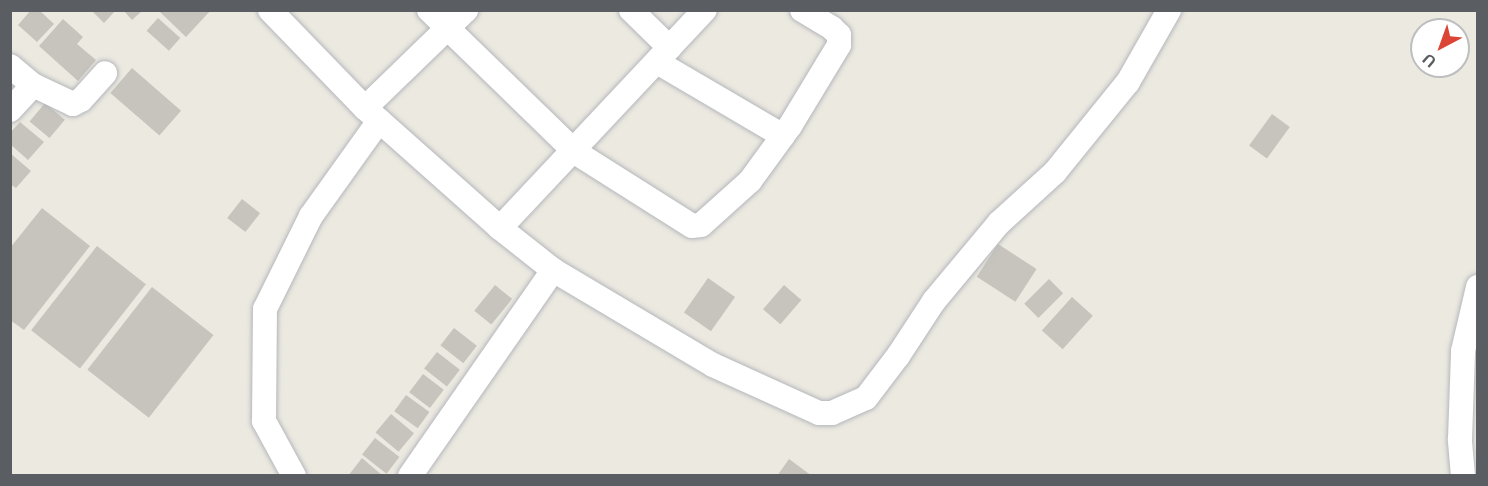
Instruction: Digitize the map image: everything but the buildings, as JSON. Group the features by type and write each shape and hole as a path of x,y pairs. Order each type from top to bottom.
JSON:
{"street":[{"path":"270,10 372,115 500,228 553,270 713,365 819,413 832,413 866,398 898,356 934,301 999,223 1055,172 1128,82 1169,10"},
{"path":"429,10 446,30 574,152 664,210 692,225 701,225 750,181 783,136 840,40 832,28 802,10"},
{"path":"294,476 264,421 265,309 311,216 372,115 466,10"},
{"path":"631,10 664,55 783,136"},
{"path":"500,228 574,152 705,10"},
{"path":"10,66 33,85 73,104 81,100 105,73"},
{"path":"10,110 33,85"},
{"path":"410,476 553,270"},
{"path":"1463,476 1460,439 1463,351 1478,287"}]}
